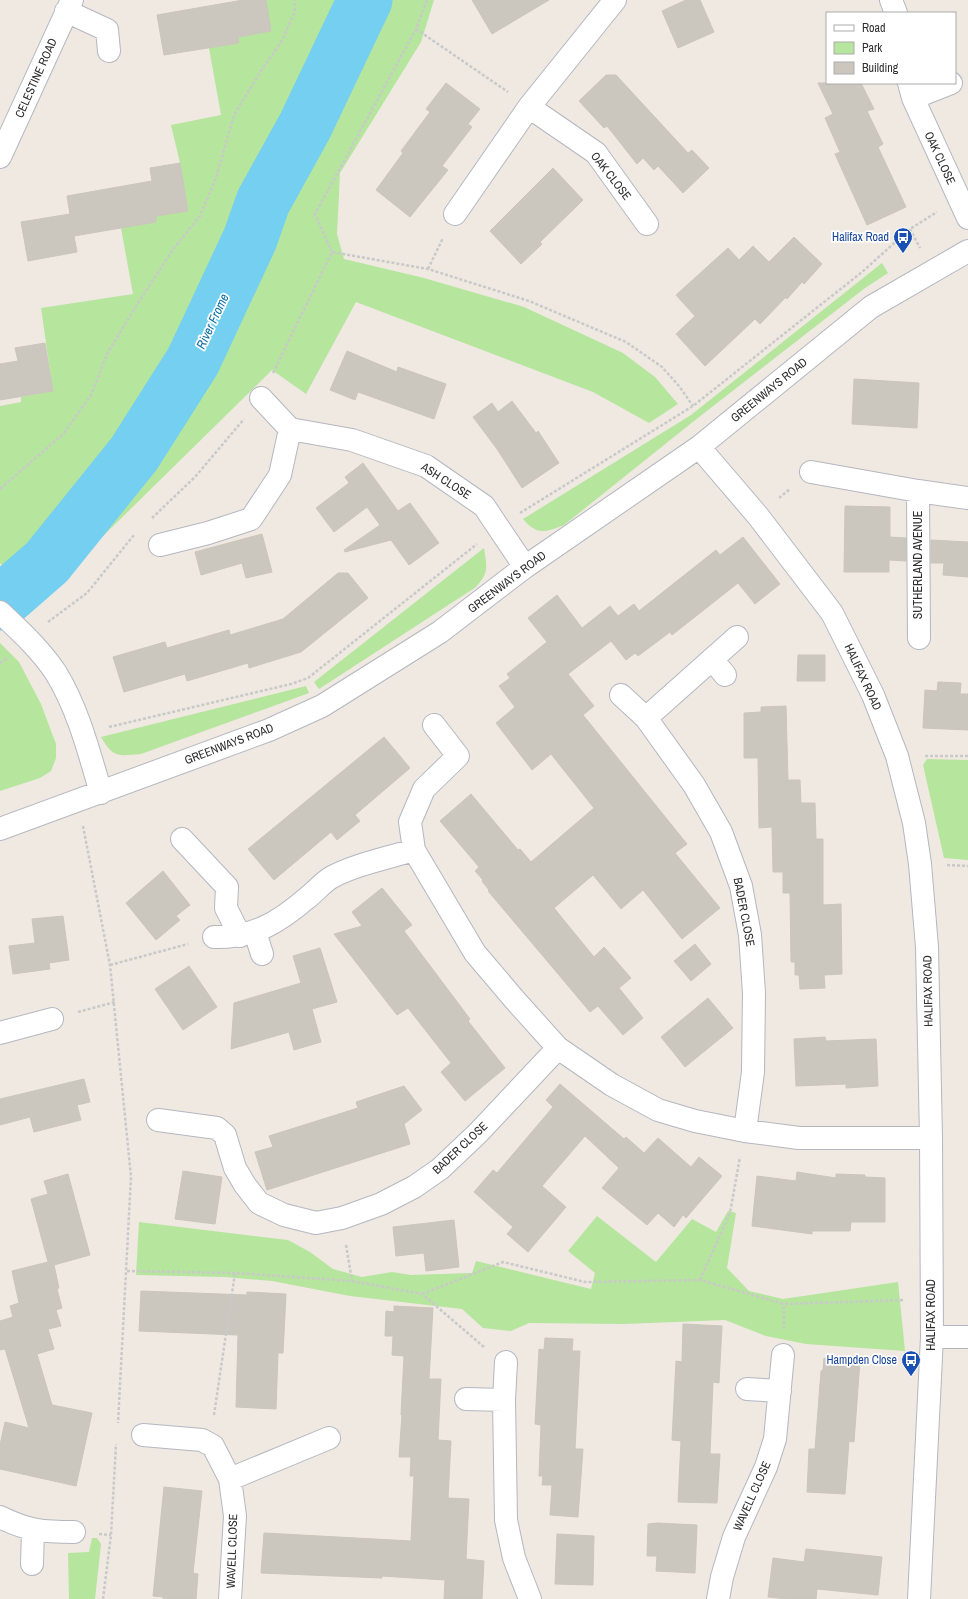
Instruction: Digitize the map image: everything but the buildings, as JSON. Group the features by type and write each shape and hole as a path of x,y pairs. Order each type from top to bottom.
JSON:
{"street":[{"path":"455,214 530,107 615,0"},
{"path":"891,0 896,12"},
{"path":"69,6 107,30 109,51"},
{"name":"CELESTINE ROAD","path":"0,157 69,6"},
{"path":"956,81 968,76"},
{"name":"OAK CLOSE","path":"945,84 911,90 968,218"},
{"name":"OAK CLOSE","path":"530,107 596,153 647,224"},
{"name":"GREENWAYS ROAD","path":"0,829 269,730 322,706 440,632 525,567 699,447 871,307 968,251"},
{"path":"160,545 208,533 251,519 280,475 290,429 261,398"},
{"name":"ASH CLOSE","path":"290,429 352,440 426,466 484,506 525,567"},
{"name":"HALIFAX ROAD","path":"699,447 758,516 832,613 873,695 897,756 914,823 920,864 927,947 931,1138 932,1337 919,1599"},
{"path":"811,472 918,491 967,492"},
{"name":"SUTHERLAND AVENUE","path":"918,491 919,638"},
{"path":"0,612 27,637 56,672 83,733 101,793"},
{"path":"646,718 719,667 736,637"},
{"name":"BADER CLOSE","path":"621,695 646,718 694,785 721,832 741,886 750,935 754,993 753,1072 745,1131"},
{"path":"434,725 458,756 424,789 410,822 414,850 475,953 558,1048 612,1085 658,1110 696,1121 745,1131 799,1138 931,1138"},
{"path":"182,839 227,887 226,908 248,934 262,954"},
{"path":"214,937 248,934 272,924 289,914 332,877 358,867 414,850"},
{"path":"0,1033 52,1019"},
{"name":"BADER CLOSE","path":"158,1120 217,1128 225,1135 235,1168 245,1185 259,1203 284,1215 316,1223 342,1218 381,1204 414,1187 440,1169 478,1133 558,1048"},
{"path":"932,1337 968,1337"},
{"name":"WAVELL CLOSE","path":"718,1599 722,1578 734,1537 766,1467 776,1439 783,1355"},
{"path":"506,1362 504,1400 506,1520 514,1558 530,1599"},
{"path":"747,1389 780,1391"},
{"path":"466,1399 504,1400"},
{"path":"143,1435 202,1440 213,1446"},
{"path":"230,1479 329,1438"},
{"name":"WAVELL CLOSE","path":"213,1446 230,1479 236,1516 230,1599"},
{"path":"0,1517 15,1525 33,1530 74,1532"},
{"path":"32,1564 33,1530"}],"path":[{"path":"0,489 64,433 91,395 107,354 138,303 174,248 200,216 216,178 234,115 261,71 284,39 295,11 295,0"},
{"path":"332,252 315,214 416,29 426,0"},
{"path":"416,29 530,107"},
{"path":"83,733 291,684 308,678 498,527 693,406 862,272 910,229 959,198"},
{"path":"428,269 455,214"},
{"path":"332,252 428,269 529,301 626,342 662,367 679,386 693,406"},
{"path":"261,398 332,252"},
{"path":"758,516 811,472"},
{"path":"897,756 968,756"},
{"path":"78,801 110,965 115,1002 131,1177 117,1431"},
{"path":"110,965 214,937"},
{"path":"52,1019 115,1002"},
{"path":"700,1280 730,1213 745,1131"},
{"path":"342,1218 352,1281"},
{"path":"422,1294 503,1262 585,1282 700,1280 784,1304 931,1300"},
{"path":"127,1271 235,1273 352,1281 422,1294 486,1349 506,1362"},
{"path":"213,1446 213,1422 235,1273"},
{"path":"104,1599 111,1535 117,1439"}],"green space":[{"path":"266,0 355,0 296,124 256,201 218,286 180,358 151,423 197,364 371,0 434,0 421,42 340,173 337,234 344,259 424,278 524,307 623,353 655,377 678,404 649,423 593,392 356,302 306,394 272,370 36,602 0,563 0,406 21,402 21,397 53,391 41,308 133,294 121,228 156,222 156,216 188,210 180,163 171,125 221,115 209,48 239,43 238,37 271,31"},
{"path":"882,263 888,273 865,288 694,421 564,525 547,531 542,531 533,528 523,519 691,415"},
{"path":"484,548 486,569 483,577 476,587 319,689 314,682"},
{"path":"0,643 19,662 41,704 56,744 56,758 51,771 40,778 0,791"},
{"path":"306,686 309,693 141,754 117,754 109,749 101,737"},
{"path":"927,759 968,760 968,860 944,858 923,765"},
{"path":"728,1211 736,1213 727,1268 749,1291 783,1299 898,1282 905,1351 806,1344 766,1336 725,1320 624,1324 529,1323 511,1331 483,1328 462,1309 350,1296 272,1281 225,1277 136,1275 139,1222 288,1240 310,1252 333,1269 362,1277 392,1272 411,1275 472,1273 476,1261 591,1289 595,1273 568,1251 597,1216 656,1262 692,1219 716,1232"},
{"path":"92,1538 97,1538 101,1544 95,1599 69,1599 68,1553 89,1552"}],"waterway":[{"name":"River Frome","path":"0,603 47,562 134,454 193,361 250,239 263,202 305,126 365,0"}],"place":[{"name":"Halifax Road","path":"903,254"},
{"name":"Hampden Close","path":"911,1377"}]}
